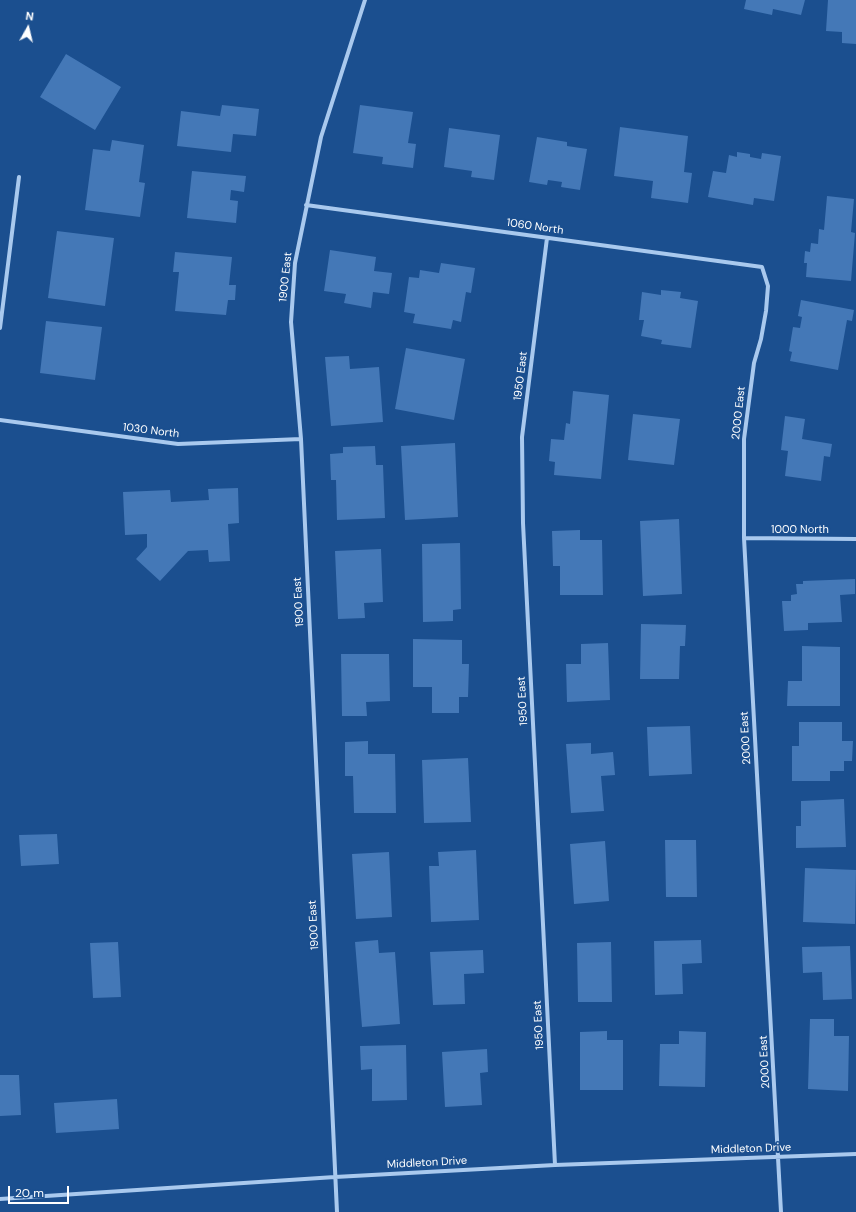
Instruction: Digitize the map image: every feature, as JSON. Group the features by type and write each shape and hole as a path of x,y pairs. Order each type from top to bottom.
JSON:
{"street":[{"name":"1900 East","path":"337,1212 301,440 291,322 295,263 321,137 365,0"},
{"path":"0,328 20,177"},
{"name":"1060 North","path":"306,205 762,267"},
{"name":"1950 East","path":"547,238 522,437 523,515 556,1165"},
{"name":"2000 East","path":"762,267 768,286 766,312 754,363 744,439 744,538 781,1212"},
{"name":"1030 North","path":"0,420 178,444 301,440"},
{"name":"1000 North","path":"744,538 856,539"},
{"name":"Middleton Drive","path":"0,1199 335,1177 556,1165 856,1154"}],"building":[{"path":"746,0 805,0 801,15 773,9 772,15 744,9"},
{"path":"828,0 856,0 856,44 842,43 842,32 826,31"},
{"path":"66,54 121,87 95,130 40,97"},
{"path":"222,105 259,109 256,136 233,134 231,152 177,146 181,111 220,116"},
{"path":"360,105 413,112 408,143 416,144 413,168 382,164 383,157 353,153"},
{"path":"620,127 688,136 684,172 692,173 688,203 651,198 653,181 614,176"},
{"path":"449,128 500,135 494,180 471,177 472,171 444,167"},
{"path":"537,137 567,142 567,146 587,149 580,190 561,187 562,182 548,180 547,185 529,182"},
{"path":"112,140 144,145 139,182 145,183 140,217 85,210 93,149 110,151"},
{"path":"737,152 750,154 750,157 761,159 762,153 781,156 774,201 754,198 753,205 708,197 713,171 726,173 729,155 737,157"},
{"path":"192,171 246,176 244,192 231,190 230,200 238,201 236,223 187,218"},
{"path":"827,196 854,199 851,232 855,233 851,281 806,277 807,263 804,263 805,251 810,252 811,243 818,244 819,229 824,230"},
{"path":"57,231 114,238 105,306 48,298"},
{"path":"330,250 376,257 374,271 392,273 389,294 373,292 371,308 344,303 346,294 324,291"},
{"path":"175,252 232,257 229,285 236,285 235,300 228,300 226,315 175,311 179,272 173,272"},
{"path":"441,263 475,268 471,293 466,292 461,322 453,320 451,329 413,323 415,314 404,312 409,277 419,278 420,270 439,273"},
{"path":"661,290 681,292 680,298 698,301 691,348 661,344 662,340 641,336 644,320 639,320 642,292 661,295"},
{"path":"801,300 854,310 852,321 847,320 838,370 790,361 792,352 789,351 793,327 800,328 802,317 798,316"},
{"path":"46,321 102,327 95,380 40,373"},
{"path":"406,348 465,359 454,420 395,409"},
{"path":"349,356 350,369 379,367 383,422 331,426 325,357"},
{"path":"573,391 609,395 601,479 554,475 555,462 549,461 551,439 564,440 566,423 570,424"},
{"path":"633,414 680,419 674,465 628,460"},
{"path":"785,416 805,419 802,439 832,444 830,457 824,456 821,481 785,476 788,451 781,450"},
{"path":"455,443 458,517 405,520 401,446"},
{"path":"375,446 376,465 383,465 385,518 337,520 336,480 331,480 330,454 343,453 343,447"},
{"path":"238,488 239,523 228,524 230,561 209,562 208,550 188,551 160,581 136,559 147,547 147,534 125,535 123,492 170,490 171,502 209,500 208,489"},
{"path":"679,519 682,594 643,596 640,521"},
{"path":"580,530 580,540 602,540 603,595 560,595 560,566 553,566 552,531"},
{"path":"460,543 461,609 453,610 453,621 423,622 422,544"},
{"path":"381,549 383,602 364,603 365,618 338,619 335,551"},
{"path":"855,579 855,594 840,595 842,622 808,623 808,630 784,631 782,601 791,601 791,595 797,594 796,584 803,584 803,581"},
{"path":"641,624 686,625 685,646 680,646 679,679 640,679"},
{"path":"413,639 462,640 462,664 469,664 468,697 459,697 459,713 432,713 432,687 413,687"},
{"path":"608,643 610,700 567,702 566,664 581,664 581,644"},
{"path":"802,646 840,647 840,706 787,706 788,681 802,681"},
{"path":"341,654 389,654 390,701 366,702 367,716 342,716"},
{"path":"799,722 842,722 842,741 853,741 852,761 844,761 844,771 830,771 830,781 792,781 792,746 799,746"},
{"path":"690,726 692,774 649,776 647,727"},
{"path":"368,741 368,754 395,754 396,813 354,813 353,776 345,776 345,742"},
{"path":"591,743 591,754 613,752 615,775 601,776 604,811 571,813 566,744"},
{"path":"468,758 471,822 424,823 422,760"},
{"path":"844,799 846,847 796,848 796,826 801,826 801,801"},
{"path":"57,834 59,864 21,866 19,835"},
{"path":"665,840 696,840 697,897 666,897"},
{"path":"605,841 609,901 574,904 570,844"},
{"path":"476,850 479,920 431,922 429,866 439,866 438,852"},
{"path":"389,852 392,917 356,919 352,854"},
{"path":"805,868 856,870 855,924 803,922"},
{"path":"378,940 379,953 395,952 400,1024 362,1027 355,942"},
{"path":"701,940 702,963 682,964 683,994 655,995 654,941"},
{"path":"118,942 121,997 93,998 90,943"},
{"path":"611,942 612,1002 578,1002 577,943"},
{"path":"850,946 852,999 823,1000 822,972 803,973 802,947"},
{"path":"483,950 484,973 464,974 465,1004 433,1005 430,952"},
{"path":"810,1019 834,1019 834,1036 849,1036 848,1091 808,1089"},
{"path":"607,1031 607,1040 623,1040 623,1090 580,1090 580,1032"},
{"path":"679,1031 706,1032 705,1087 659,1086 660,1044 679,1044"},
{"path":"406,1045 407,1100 372,1101 372,1069 361,1070 360,1046"},
{"path":"487,1049 488,1072 480,1073 482,1105 445,1107 442,1052"},
{"path":"0,1075 19,1075 21,1115 0,1116"},
{"path":"117,1099 119,1129 56,1133 54,1103"}]}
